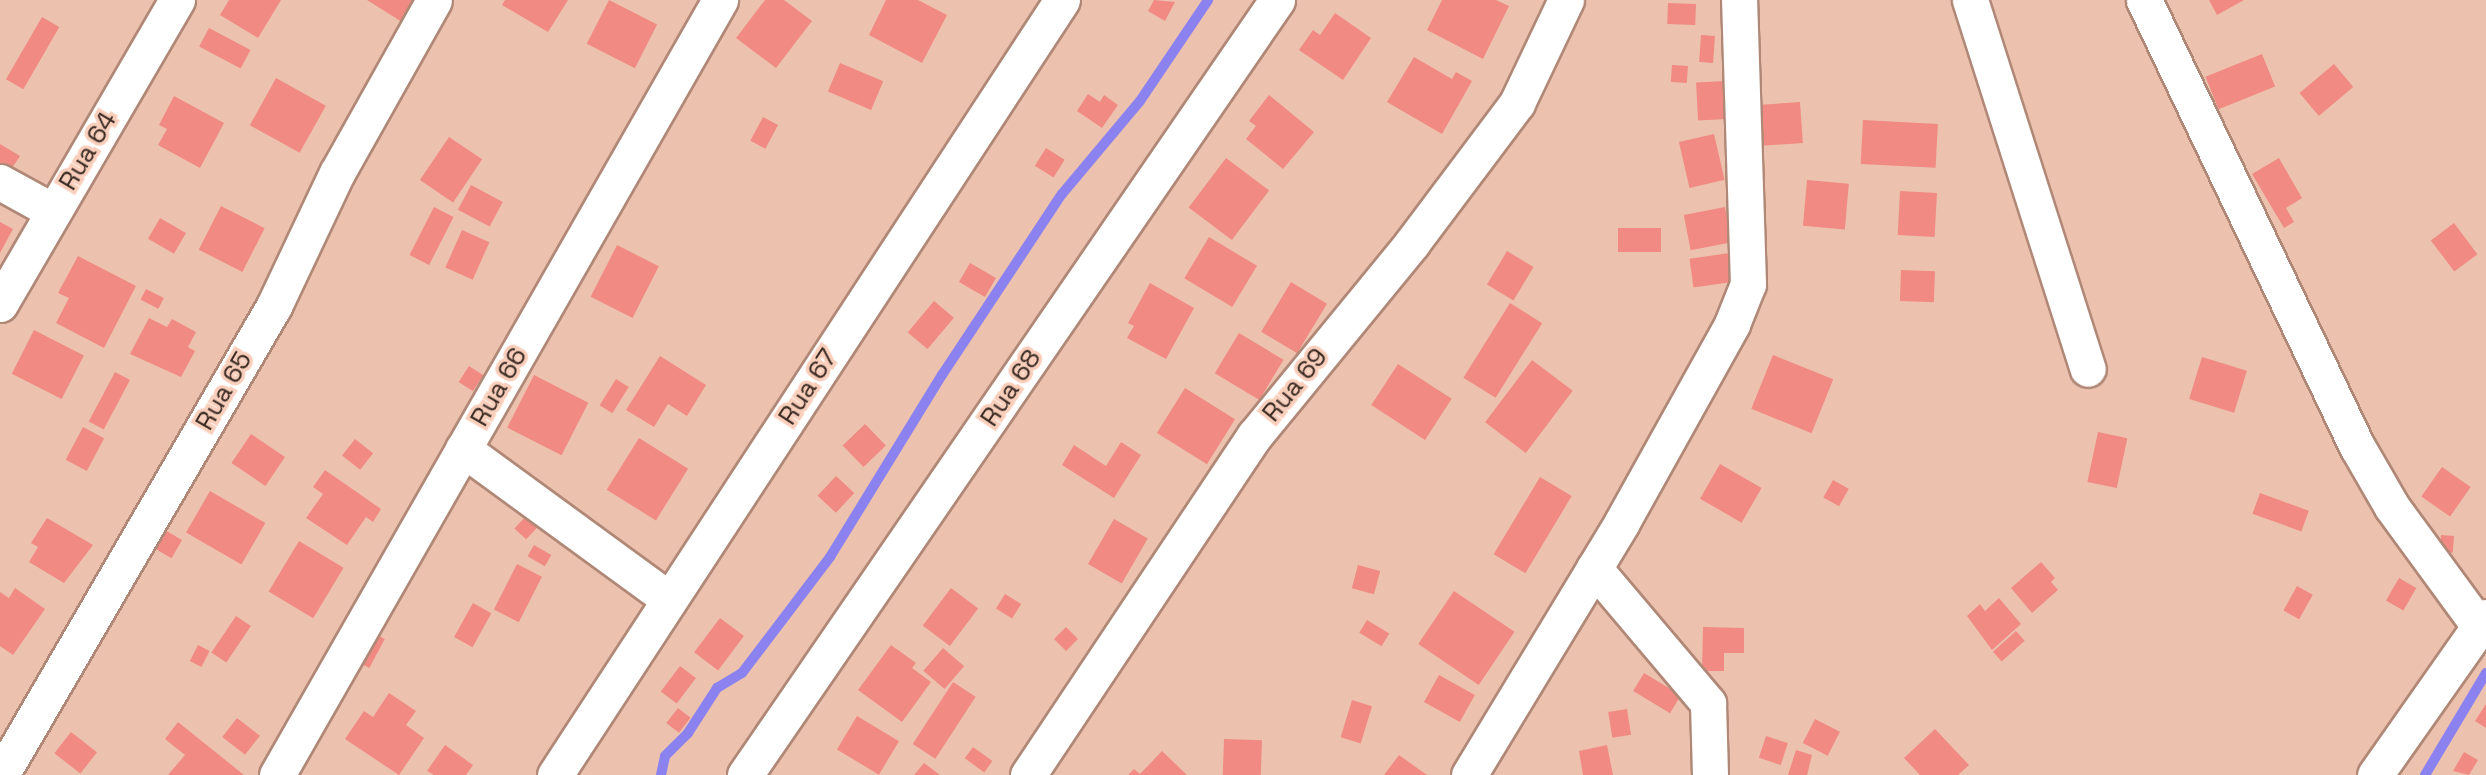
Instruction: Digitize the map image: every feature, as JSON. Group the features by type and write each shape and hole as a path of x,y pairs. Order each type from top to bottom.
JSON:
{"street":[{"name":"Rua 64","path":"0,304 177,0"},
{"name":"Rua 65","path":"1,775 274,306 337,173 434,0"},
{"name":"Rua 66","path":"277,775 720,0"},
{"name":"Rua 67","path":"555,775 1062,0"},
{"name":"Rua 68","path":"745,775 1277,0"},
{"name":"Rua 69","path":"1028,775 1255,435 1412,243 1517,103 1566,0"},
{"path":"1469,775 1594,568 1732,324 1748,284 1739,0"},
{"path":"1970,0 2088,369"},
{"path":"2144,0 2358,448 2392,506 2483,621 2375,775"},
{"path":"0,182 52,211"},
{"path":"463,449 669,599"},
{"path":"1594,568 1708,703 1710,775"}],"building":[{"path":"229,0 281,0 258,38 220,15"},
{"path":"367,0 415,0 402,22"},
{"path":"505,0 568,0 548,32 502,5"},
{"path":"609,0 657,25 635,68 587,44"},
{"path":"765,0 784,0 812,21 776,68 736,38"},
{"path":"886,0 918,0 947,15 922,63 869,35"},
{"path":"1154,0 1175,2 1165,21 1148,11"},
{"path":"1442,0 1496,0 1509,6 1483,59 1427,30"},
{"path":"2209,0 2244,0 2217,15"},
{"path":"1668,3 1696,4 1695,25 1667,24"},
{"path":"1335,13 1371,38 1343,80 1299,50 1313,30 1320,35"},
{"path":"42,17 59,27 23,89 6,79"},
{"path":"209,28 250,50 241,69 199,47"},
{"path":"1701,35 1715,36 1713,63 1699,62"},
{"path":"2262,54 2275,86 2219,109 2205,77"},
{"path":"1414,57 1452,79 1456,72 1472,81 1442,134 1387,102"},
{"path":"840,63 883,81 871,110 828,92"},
{"path":"2334,64 2353,87 2319,116 2300,93"},
{"path":"1672,65 1688,66 1687,83 1671,82"},
{"path":"276,78 326,106 300,153 250,125"},
{"path":"1725,81 1727,119 1698,120 1696,83"},
{"path":"1088,94 1100,102 1104,95 1118,105 1102,128 1077,111"},
{"path":"1269,95 1314,132 1283,169 1246,139 1256,126 1249,121"},
{"path":"174,96 224,123 200,168 158,145 167,129 159,125"},
{"path":"1800,102 1803,143 1761,146 1758,105"},
{"path":"763,117 778,125 765,149 750,141"},
{"path":"1863,120 1938,124 1936,168 1861,164"},
{"path":"1714,134 1725,180 1689,188 1679,142"},
{"path":"449,137 482,159 453,202 420,180"},
{"path":"0,144 20,156 10,171 0,165"},
{"path":"1046,148 1065,160 1054,177 1035,166"},
{"path":"1226,158 1269,190 1232,240 1189,208"},
{"path":"2279,158 2302,198 2286,208 2294,222 2284,228 2252,174"},
{"path":"1807,180 1849,184 1845,229 1803,226"},
{"path":"471,185 503,202 490,227 458,210"},
{"path":"1900,191 1937,193 1935,237 1898,235"},
{"path":"221,206 265,228 242,272 199,250"},
{"path":"434,207 454,217 429,265 409,255"},
{"path":"1725,207 1732,242 1691,250 1684,215"},
{"path":"160,218 186,233 174,254 148,239"},
{"path":"0,222 13,229 0,253"},
{"path":"2454,223 2477,254 2454,272 2431,240"},
{"path":"1618,228 1661,228 1661,252 1618,252"},
{"path":"462,230 489,242 473,280 445,267"},
{"path":"1209,237 1257,266 1232,307 1184,278"},
{"path":"617,245 659,266 633,318 591,297"},
{"path":"1507,251 1534,267 1513,300 1487,284"},
{"path":"1737,252 1741,281 1694,287 1689,259"},
{"path":"78,256 136,286 104,348 56,323 69,298 58,293"},
{"path":"970,263 996,278 985,297 959,282"},
{"path":"1901,270 1935,271 1934,302 1900,301"},
{"path":"1291,282 1327,304 1297,353 1261,332"},
{"path":"1150,283 1194,308 1166,359 1127,338 1134,326 1128,323"},
{"path":"146,289 164,298 158,309 141,300"},
{"path":"934,301 954,318 928,349 908,332"},
{"path":"1510,303 1542,323 1496,398 1463,378"},
{"path":"149,318 167,327 172,319 196,332 188,347 195,351 181,377 130,354"},
{"path":"34,330 84,355 62,399 12,374"},
{"path":"1239,333 1284,360 1259,400 1215,373"},
{"path":"1773,355 1833,379 1812,433 1751,409"},
{"path":"660,356 706,385 687,416 668,404 654,427 626,410"},
{"path":"2202,357 2247,371 2234,413 2189,399"},
{"path":"1532,360 1573,391 1526,453 1485,422"},
{"path":"1398,364 1452,399 1425,440 1371,405"},
{"path":"469,366 483,375 473,391 459,382"},
{"path":"115,372 130,380 104,429 89,421"},
{"path":"534,375 588,403 562,455 507,428"},
{"path":"616,379 629,387 612,413 600,405"},
{"path":"1185,388 1235,419 1207,464 1157,433"},
{"path":"865,424 886,446 864,467 843,446"},
{"path":"83,427 104,438 87,471 66,460"},
{"path":"2098,432 2127,438 2117,488 2087,482"},
{"path":"251,434 285,457 265,486 231,463"},
{"path":"639,438 688,469 656,520 607,490"},
{"path":"355,439 373,453 360,470 342,456"},
{"path":"1121,442 1141,455 1114,498 1062,465 1074,445 1106,466"},
{"path":"1720,464 1762,488 1742,523 1700,499"},
{"path":"2442,467 2471,487 2450,517 2421,496"},
{"path":"325,470 381,509 373,522 366,517 347,545 306,518 323,494 313,487"},
{"path":"836,476 854,493 836,513 818,496"},
{"path":"1540,477 1572,496 1525,573 1494,554"},
{"path":"1833,480 1849,489 1839,506 1823,497"},
{"path":"210,491 265,523 241,565 186,533"},
{"path":"2260,493 2309,511 2301,531 2252,514"},
{"path":"526,516 538,527 526,539 514,528"},
{"path":"47,518 93,545 64,583 29,562 38,547 31,543"},
{"path":"1114,519 1148,538 1122,584 1088,564"},
{"path":"163,529 182,540 172,558 152,547"},
{"path":"2441,535 2454,536 2453,553 2440,552"},
{"path":"299,541 344,568 313,618 269,592"},
{"path":"534,545 551,555 545,566 528,556"},
{"path":"2041,562 2055,578 2051,582 2058,590 2032,613 2011,588"},
{"path":"517,564 542,577 519,622 494,609"},
{"path":"1358,565 1380,571 1374,594 1352,588"},
{"path":"2399,578 2416,588 2403,611 2386,601"},
{"path":"2297,586 2313,595 2299,619 2283,610"},
{"path":"15,588 45,609 13,655 0,646 0,592 9,598"},
{"path":"951,588 978,608 950,646 923,626"},
{"path":"1454,591 1515,632 1479,685 1418,644"},
{"path":"1005,594 1021,604 1012,618 996,608"},
{"path":"1999,598 2021,624 1992,650 1967,616 1980,604 1985,611"},
{"path":"473,603 491,613 472,647 454,637"},
{"path":"236,616 251,626 226,663 211,652"},
{"path":"720,618 744,636 718,670 694,652"},
{"path":"1367,620 1389,633 1382,646 1359,633"},
{"path":"1066,627 1078,639 1066,651 1054,639"},
{"path":"1703,627 1744,628 1744,653 1724,653 1724,671 1702,671"},
{"path":"368,630 385,639 369,668 353,659"},
{"path":"2016,631 2025,641 2002,661 1993,652"},
{"path":"198,645 210,651 201,667 190,661"},
{"path":"891,645 916,663 912,668 931,682 902,722 858,690"},
{"path":"943,648 964,666 944,689 923,671"},
{"path":"680,666 696,678 677,704 661,692"},
{"path":"1644,673 1681,695 1670,713 1633,691"},
{"path":"1439,675 1475,695 1460,722 1424,702"},
{"path":"953,682 976,697 935,759 913,744"},
{"path":"389,693 416,711 406,725 424,738 399,775 345,739 364,711 373,717"},
{"path":"1352,700 1372,706 1361,743 1341,737"},
{"path":"2486,704 2486,728 2475,721"},
{"path":"678,708 691,718 679,733 666,723"},
{"path":"1627,709 1631,735 1612,738 1608,712"},
{"path":"857,716 899,741 879,775 837,749"},
{"path":"237,718 260,736 245,755 222,737"},
{"path":"1815,719 1840,732 1828,756 1803,743"},
{"path":"178,722 244,775 168,775 185,755 165,739"},
{"path":"1935,729 1969,765 1958,775 1920,775 1904,758"},
{"path":"71,732 97,752 80,774 54,753"},
{"path":"1766,736 1788,743 1781,765 1759,758"},
{"path":"1224,739 1262,740 1261,775 1223,775"},
{"path":"445,745 473,765 466,775 434,775 427,771"},
{"path":"1607,745 1613,775 1583,775 1579,751"},
{"path":"973,747 992,761 984,772 965,758"},
{"path":"1796,750 1812,755 1807,775 1788,775"},
{"path":"1162,751 1187,775 1128,775 1134,769 1140,774"},
{"path":"2464,752 2478,760 2469,775 2453,771"},
{"path":"1399,755 1427,775 1384,775"},
{"path":"924,763 940,775 914,775"}],"waterway":[{"path":"661,775 665,756 688,733 717,688 742,673 830,557 942,375 1062,194 1140,101 1208,0"},
{"path":"2425,775 2486,673"}]}
